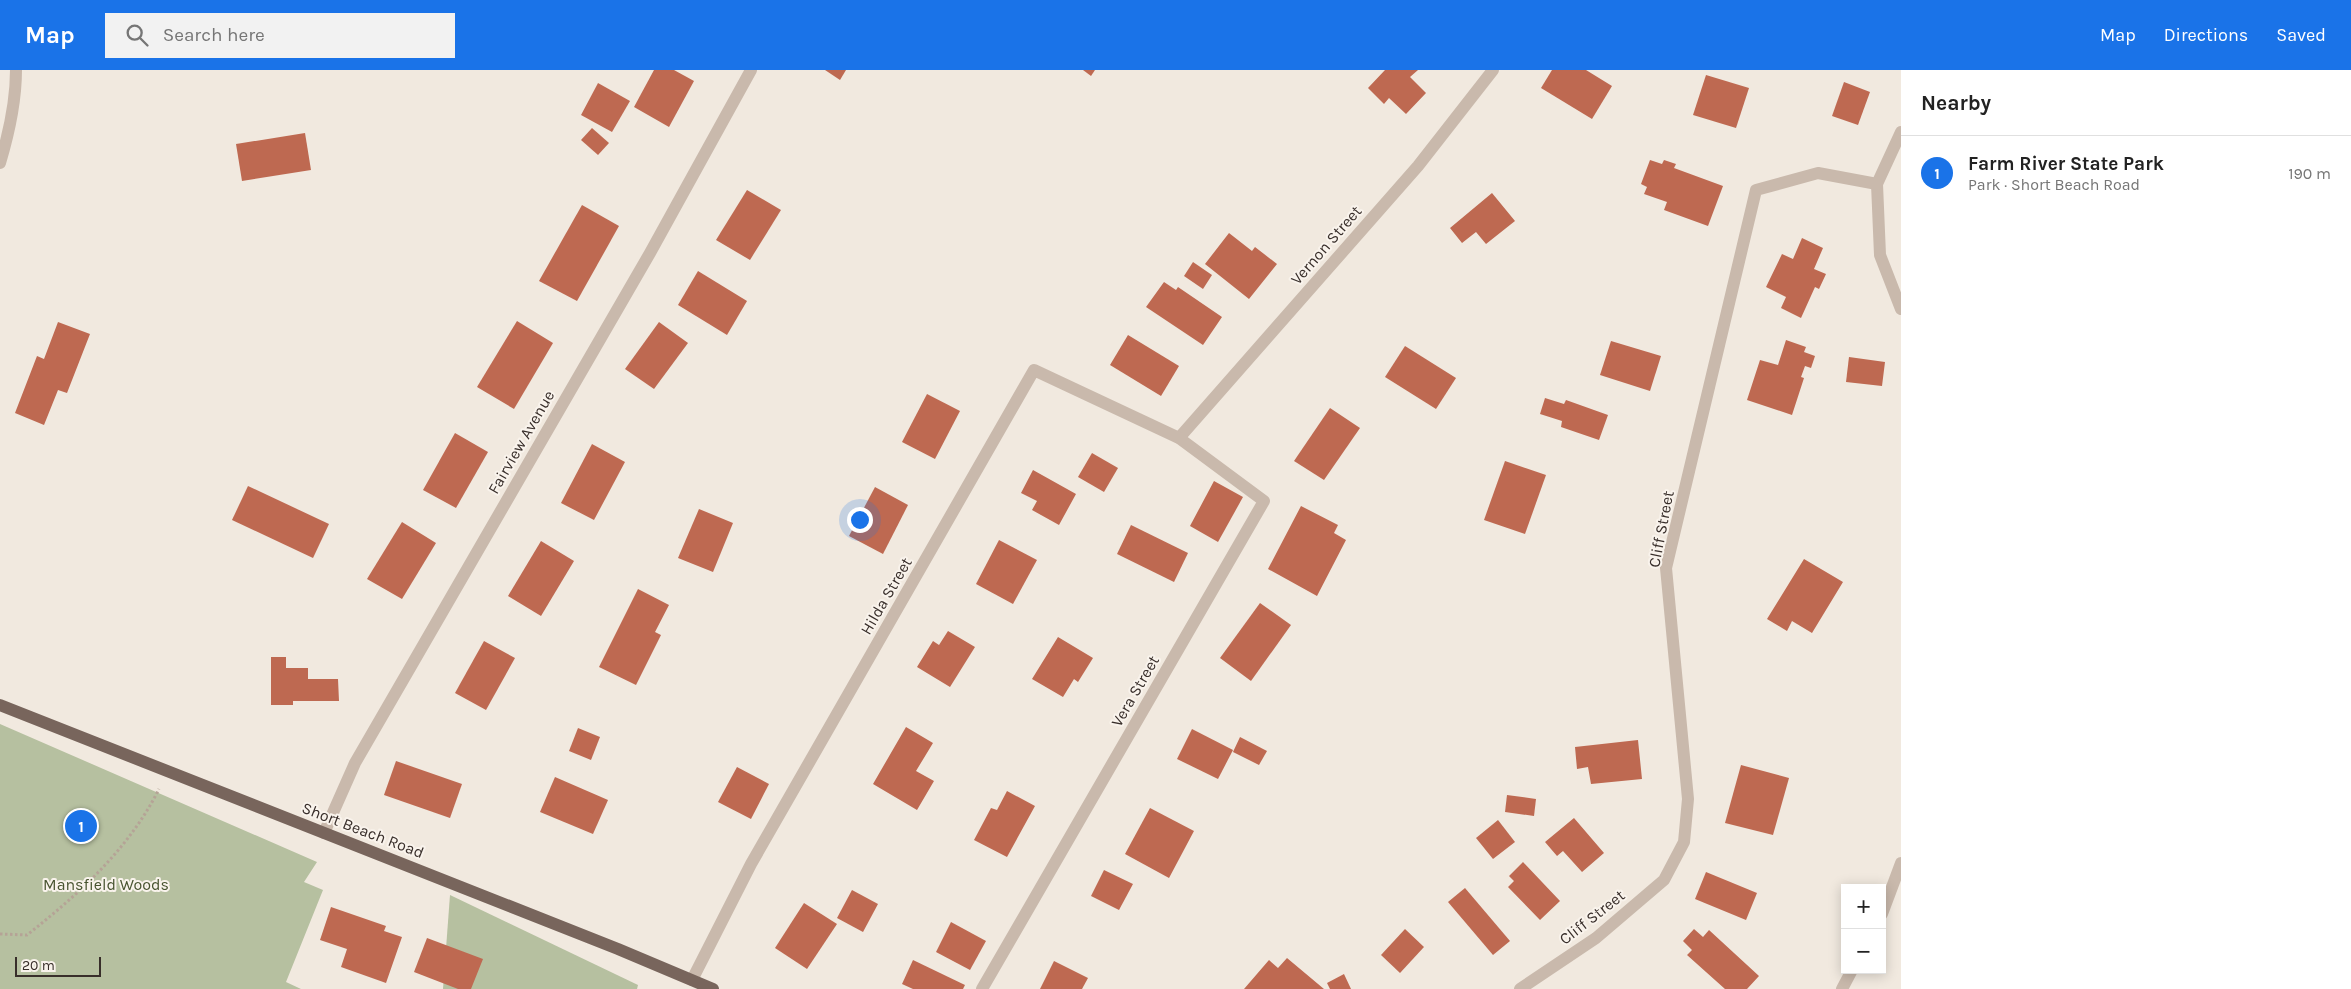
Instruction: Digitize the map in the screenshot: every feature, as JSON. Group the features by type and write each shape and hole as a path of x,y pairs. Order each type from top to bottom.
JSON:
{"main road":[{"name":"Short Beach Road","path":"0,705 168,770 713,989"}],"street":[{"path":"0,163 8,131 16,70"},
{"name":"Fairview Avenue","path":"324,833 354,763 650,253 751,70"},
{"name":"Vernon Street","path":"1179,438 1418,166 1493,70"},
{"path":"1901,132 1878,184 1880,255 1901,309"},
{"name":"Cliff Street","path":"1520,989 1596,938 1664,880 1684,842 1688,799 1666,568 1756,190 1818,173 1878,184"},
{"name":"Hilda Street","path":"692,980 751,864 1034,370 1179,438"},
{"name":"Vera Street","path":"982,989 1264,500 1179,438"},
{"path":"1886,903 1901,863"},
{"path":"1842,989 1850,974"}],"path":[{"path":"0,934 27,935 100,873 153,802 168,770"}],"green space":[{"name":"Mansfield Woods","path":"0,724 317,862 304,882 323,890 286,982 301,989 0,989"},
{"path":"450,895 638,985 637,989 443,989"}],"building":[{"path":"654,70 674,70 694,81 669,127 634,107"},
{"path":"825,70 846,70 840,80"},
{"path":"1083,70 1095,70 1091,76"},
{"path":"1385,70 1418,70 1410,77 1426,93 1406,114 1389,98 1384,104 1368,88"},
{"path":"1552,70 1586,70 1612,86 1592,119 1541,88"},
{"path":"1706,75 1749,88 1736,128 1693,115"},
{"path":"1844,82 1870,92 1858,125 1832,116"},
{"path":"598,83 630,101 612,132 581,115"},
{"path":"592,128 609,143 598,155 581,140"},
{"path":"305,133 311,170 242,181 236,144"},
{"path":"1650,160 1662,164 1664,160 1676,164 1674,168 1723,186 1708,226 1664,210 1667,202 1644,194 1647,187 1641,184"},
{"path":"747,190 781,210 750,260 716,240"},
{"path":"1492,193 1515,221 1486,244 1476,232 1462,243 1450,228"},
{"path":"582,205 619,226 577,301 539,281"},
{"path":"1229,233 1252,251 1255,247 1277,264 1249,299 1205,264"},
{"path":"1802,238 1823,248 1814,269 1826,274 1819,289 1815,287 1801,318 1781,308 1786,297 1766,287 1782,254 1793,259"},
{"path":"1193,262 1212,275 1203,289 1184,276"},
{"path":"698,271 747,301 727,335 678,305"},
{"path":"1164,282 1176,290 1178,287 1222,317 1203,345 1146,307"},
{"path":"517,321 553,343 514,409 477,387"},
{"path":"58,322 90,334 67,393 58,390 44,425 15,413 37,356 44,359"},
{"path":"659,322 688,343 654,389 625,369"},
{"path":"1128,335 1179,366 1161,396 1110,365"},
{"path":"1786,340 1806,347 1804,352 1815,356 1811,368 1805,366 1801,377 1804,378 1792,415 1747,400 1760,360 1778,365"},
{"path":"1611,341 1661,356 1650,391 1600,375"},
{"path":"1405,346 1456,378 1436,409 1385,377"},
{"path":"1849,357 1885,362 1882,386 1846,382"},
{"path":"927,394 960,411 935,459 902,442"},
{"path":"1545,398 1564,404 1566,400 1608,415 1599,440 1561,427 1562,421 1540,414"},
{"path":"1330,408 1360,428 1324,480 1294,461"},
{"path":"455,433 488,452 456,508 423,490"},
{"path":"592,444 625,462 594,520 561,503"},
{"path":"1092,453 1118,468 1104,492 1078,477"},
{"path":"1505,461 1546,475 1525,534 1484,520"},
{"path":"1033,470 1076,494 1059,525 1032,510 1037,501 1021,493"},
{"path":"1214,481 1243,497 1218,542 1190,526"},
{"path":"248,486 329,524 313,558 232,520"},
{"path":"875,487 908,505 883,554 849,536"},
{"path":"1301,506 1338,525 1334,533 1346,540 1317,596 1268,569"},
{"path":"699,509 733,523 713,572 678,558"},
{"path":"402,522 436,543 402,599 367,579"},
{"path":"1131,525 1188,553 1174,582 1117,554"},
{"path":"999,540 1037,560 1013,604 976,584"},
{"path":"541,541 574,561 541,616 508,596"},
{"path":"1804,559 1843,582 1812,633 1792,621 1787,631 1767,619"},
{"path":"638,589 669,605 655,632 661,635 636,685 599,667"},
{"path":"1260,603 1291,625 1251,681 1220,658"},
{"path":"948,631 975,647 950,687 917,667 933,641 939,645"},
{"path":"1058,637 1093,658 1078,682 1074,679 1063,697 1032,679"},
{"path":"484,641 515,658 486,710 455,693"},
{"path":"271,657 286,657 286,668 308,668 308,679 338,679 339,701 293,701 293,705 271,705"},
{"path":"906,727 933,743 916,771 934,781 917,810 873,784"},
{"path":"578,728 600,737 591,760 569,751"},
{"path":"1192,729 1233,750 1218,779 1177,759"},
{"path":"1240,737 1267,751 1259,765 1233,752"},
{"path":"1638,740 1642,779 1591,784 1588,767 1577,769 1575,747"},
{"path":"396,761 462,784 450,818 384,795"},
{"path":"1741,765 1789,778 1773,835 1725,823"},
{"path":"737,767 769,784 751,819 718,802"},
{"path":"555,777 608,800 593,834 540,812"},
{"path":"1007,791 1035,806 1007,857 974,840 991,808 997,810"},
{"path":"1507,795 1536,799 1534,816 1505,812"},
{"path":"1150,808 1194,831 1169,878 1125,854"},
{"path":"1574,818 1604,853 1582,872 1563,851 1557,856 1545,842"},
{"path":"1498,820 1515,842 1493,859 1476,838"},
{"path":"1523,862 1560,901 1540,920 1508,887 1514,881 1509,876"},
{"path":"1104,870 1133,884 1119,910 1091,896"},
{"path":"1706,872 1757,893 1746,920 1695,899"},
{"path":"1465,888 1510,941 1493,955 1448,902"},
{"path":"852,890 878,904 863,932 837,918"},
{"path":"804,903 837,924 807,969 775,948"},
{"path":"331,907 386,926 384,931 402,937 386,983 341,967 347,949 320,940"},
{"path":"951,922 986,941 970,970 936,952"},
{"path":"1405,929 1424,947 1400,973 1381,955"},
{"path":"1694,929 1703,937 1709,930 1759,976 1747,989 1725,989 1687,955 1692,950 1683,941"},
{"path":"427,938 483,959 471,989 458,989 414,972"},
{"path":"1287,958 1324,989 1244,989 1269,960 1278,968"},
{"path":"913,960 965,985 963,989 913,989 902,984"},
{"path":"1054,961 1088,978 1082,989 1040,989"},
{"path":"1344,974 1351,989 1330,989 1327,983"}],"place":[{"name":"Farm River State Park","path":"81,826"}]}
